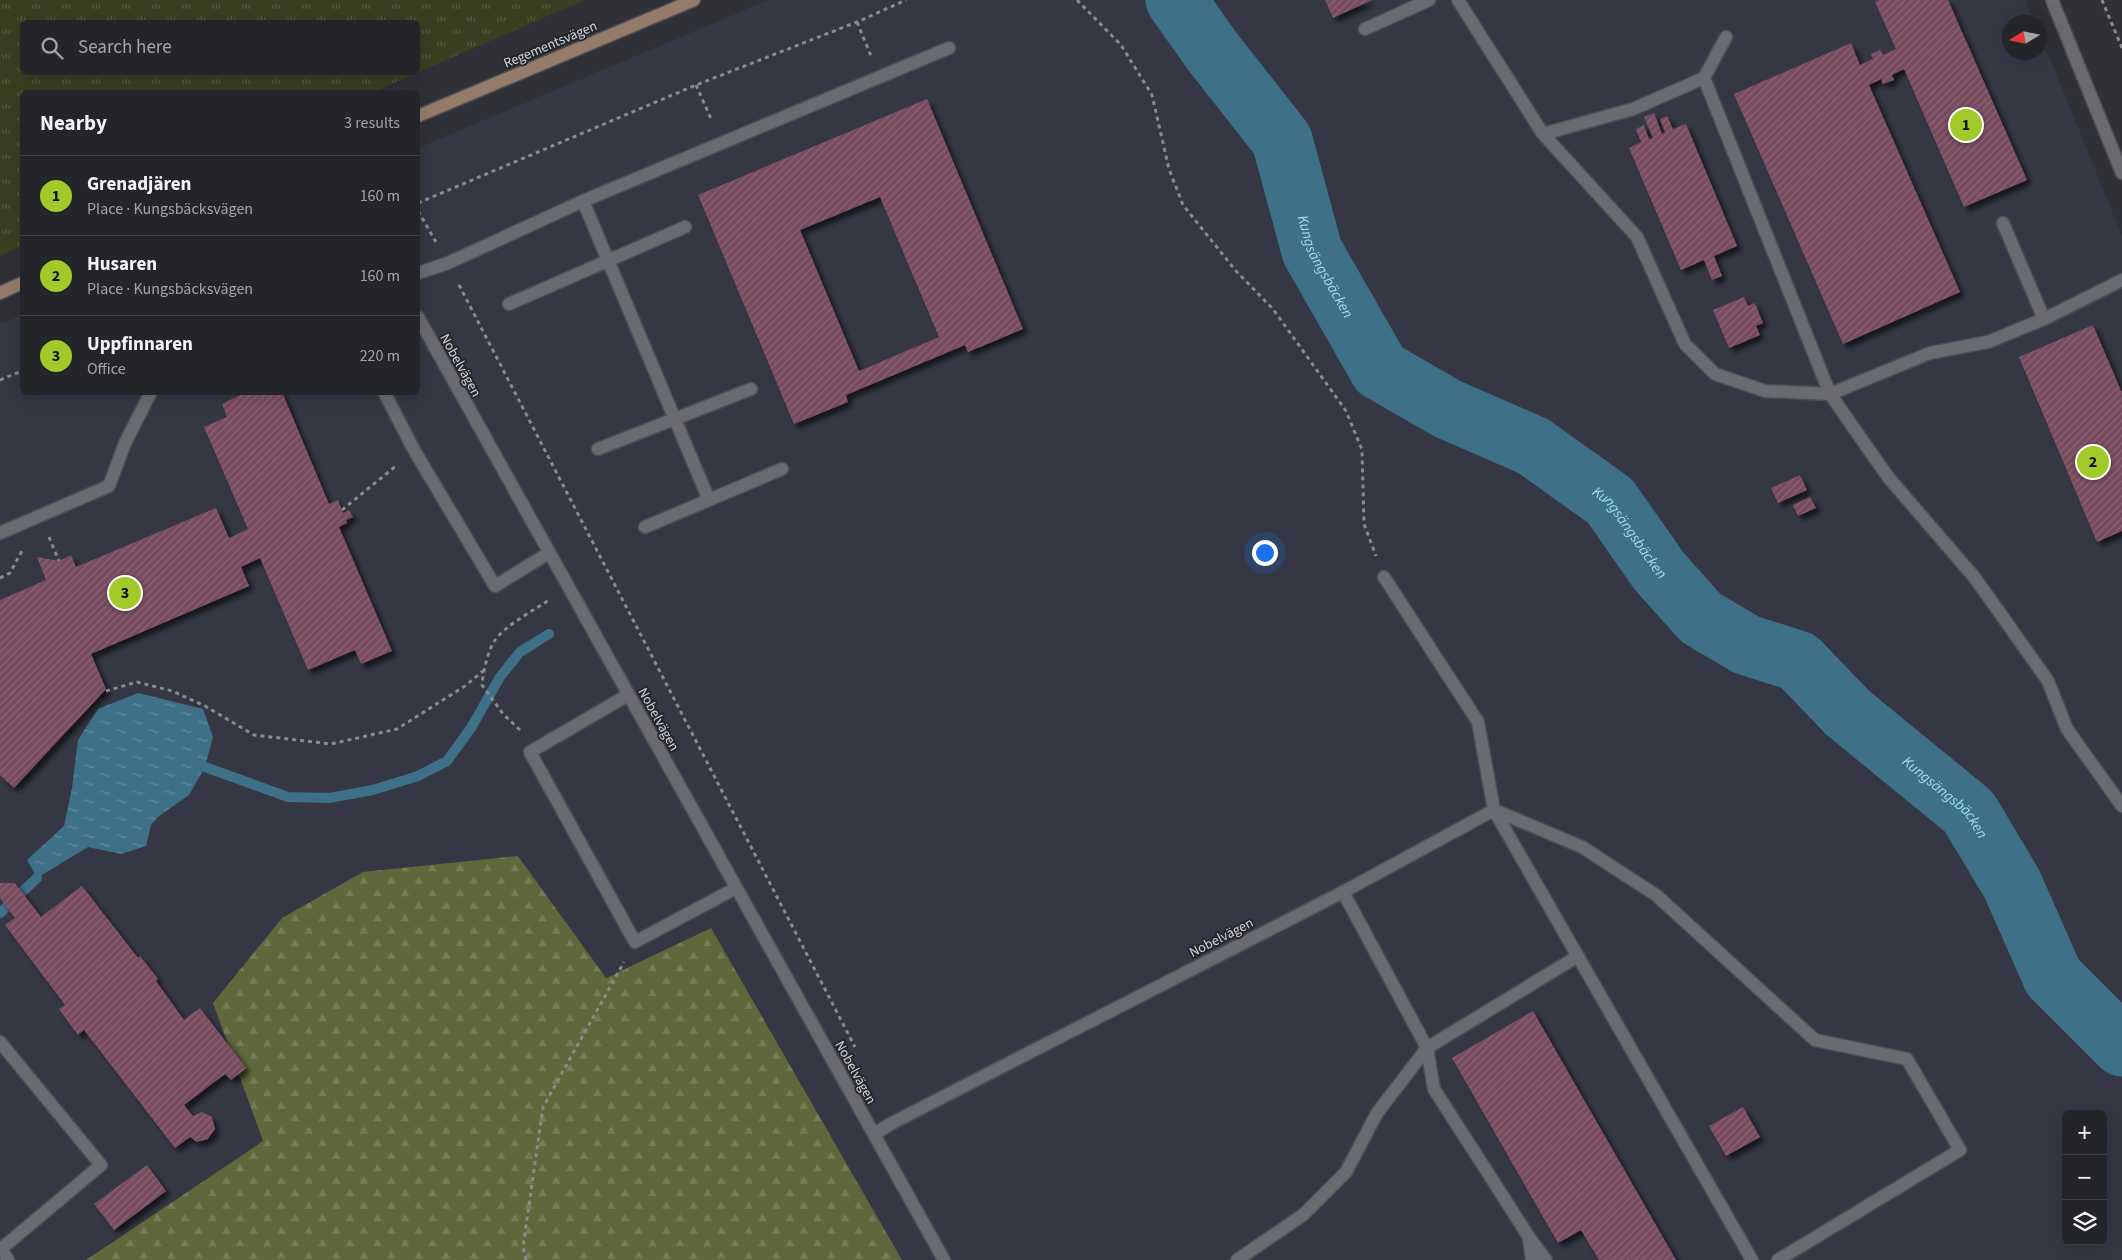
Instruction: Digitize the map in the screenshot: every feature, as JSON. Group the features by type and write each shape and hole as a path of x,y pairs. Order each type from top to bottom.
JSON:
{"street":[{"name":"Regementsvägen","path":"420,115 694,0"},
{"path":"1365,29 1429,0"},
{"path":"1458,0 1543,134 1637,237 1685,344 1715,374 1765,392 1830,394 1930,353 1988,342 2044,319 2122,282"},
{"path":"2052,0 2122,173"},
{"path":"1543,134 1632,108 1704,78 1726,37"},
{"path":"420,272 448,264 583,201 949,48"},
{"path":"1704,78 1830,394 1858,437 1888,477 1975,578 2048,681 2067,728 2122,806"},
{"path":"583,201 709,500"},
{"path":"2003,223 2044,319"},
{"path":"509,304 686,227"},
{"path":"0,293 20,284"},
{"name":"Nobelvägen","path":"420,321 944,1260"},
{"path":"598,449 751,388"},
{"path":"0,532 109,486 125,443 149,395"},
{"path":"386,395 414,450 495,586 549,553"},
{"path":"645,527 782,470"},
{"path":"1384,577 1478,722 1494,810 1752,1260"},
{"path":"628,695 530,752 635,942 736,888"},
{"path":"1494,810 1582,847 1656,895 1815,1040 1907,1059 1960,1150 1778,1260"},
{"name":"Nobelvägen","path":"874,1134 1343,892 1494,810"},
{"path":"1343,892 1427,1048 1434,1089 1529,1237 1546,1260"},
{"path":"1237,1260 1303,1215 1346,1172 1377,1113 1427,1048 1578,956"},
{"path":"0,1042 101,1165 1,1248 8,1260"},
{"path":"1529,1237 1532,1260"}],"path":[{"path":"420,202 696,85 857,22 906,0"},
{"path":"1077,0 1121,45 1152,95 1169,169 1183,205 1236,271 1274,309 1346,411 1362,450 1364,524 1384,577"},
{"path":"2102,0 2122,48"},
{"path":"857,22 880,77"},
{"path":"696,85 722,142"},
{"path":"420,215 448,264 858,1051"},
{"path":"0,380 20,372"},
{"path":"342,510 414,450"},
{"path":"503,714 482,685 483,671 495,640 520,618 569,588"},
{"path":"106,691 137,682 172,691 205,706 254,735 331,744 397,729 464,686 483,671"},
{"path":"526,1260 523,1247 543,1108 635,942"}],"shaded area":[{"path":"769,0 2025,0 2032,15 2002,15 2002,60 2047,60 2047,51 2122,236 2122,1260 902,1260 711,928 606,978 518,856 213,1003 263,1141 86,1260 0,1260 0,324 20,316 20,395 420,395 420,147"}],"green space":[{"path":"0,0 584,0 420,72 420,20 20,20 20,75 412,75 378,90 20,90 20,247 0,256"},
{"path":"518,856 606,978 711,928 902,1260 86,1260 263,1141 213,1003 282,918 363,872"}],"water":[{"path":"138,693 203,709 213,737 205,767 189,795 159,816 151,825 146,846 121,854 88,847 37,878 27,860 64,826 72,788 78,740 98,709"}],"building":[{"path":"1325,0 1372,0 1333,18"},
{"path":"1879,0 1948,0 2027,180 1964,207 1904,69 1892,75 1894,80 1883,84 1881,79 1869,85 1960,292 1843,344 1734,94 1851,43 1860,65 1873,59 1871,54 1880,50 1883,55 1896,49 1875,2"},
{"path":"927,99 1023,329 968,352 965,345 846,395 848,402 794,424 698,195","holes":["880,197 939,337 859,371 800,230"]},
{"path":"1654,113 1662,134 1665,132 1660,119 1667,116 1673,129 1686,124 1737,246 1714,256 1722,276 1712,280 1704,260 1681,270 1629,148 1641,142 1636,129 1644,125 1649,139 1653,138 1644,117"},
{"path":"1744,297 1748,306 1755,303 1763,323 1756,326 1760,335 1729,348 1713,310"},
{"path":"2093,325 2122,393 2122,531 2097,542 2019,357"},
{"path":"240,395 283,395 329,504 338,500 343,513 349,510 353,517 346,520 347,523 339,527 392,651 361,664 355,650 308,670 260,558 241,567 249,586 91,654 106,689 14,788 0,775 0,600 46,580 37,557 59,561 71,555 76,567 216,508 229,538 248,529 204,427 227,417 222,404"},
{"path":"1800,475 1807,490 1778,503 1771,488"},
{"path":"1810,497 1816,508 1798,516 1793,505"},
{"path":"0,883 15,883 41,917 82,886 138,958 140,956 158,979 156,981 184,1020 200,1008 246,1068 231,1080 225,1074 184,1105 193,1116 202,1112 212,1117 215,1129 208,1139 197,1142 190,1137 175,1148 84,1030 78,1035 59,1009 65,1005 5,925 15,918 0,898"},
{"path":"1533,1011 1676,1260 1599,1260 1581,1230 1558,1243 1452,1058"},
{"path":"1743,1107 1760,1137 1726,1156 1709,1126"},
{"path":"147,1165 166,1191 114,1230 94,1204"}],"waterway":[{"name":"Kungsängsbäcken","path":"1176,0 1212,51 1282,140 1312,251 1380,370 1448,409 1533,446 1610,501 1659,571 1701,618 1747,645 1798,661 1848,713 1969,812 2012,884 2053,977 2122,1046"},
{"path":"205,767 288,797 329,798 373,790 418,776 447,761 471,728 500,677 520,652 549,634"},
{"path":"0,913 37,878"}],"place":[{"name":"Grenadjären","path":"1966,125"},
{"name":"Husaren","path":"2093,462"},
{"name":"Uppfinnaren","path":"125,593"}]}
